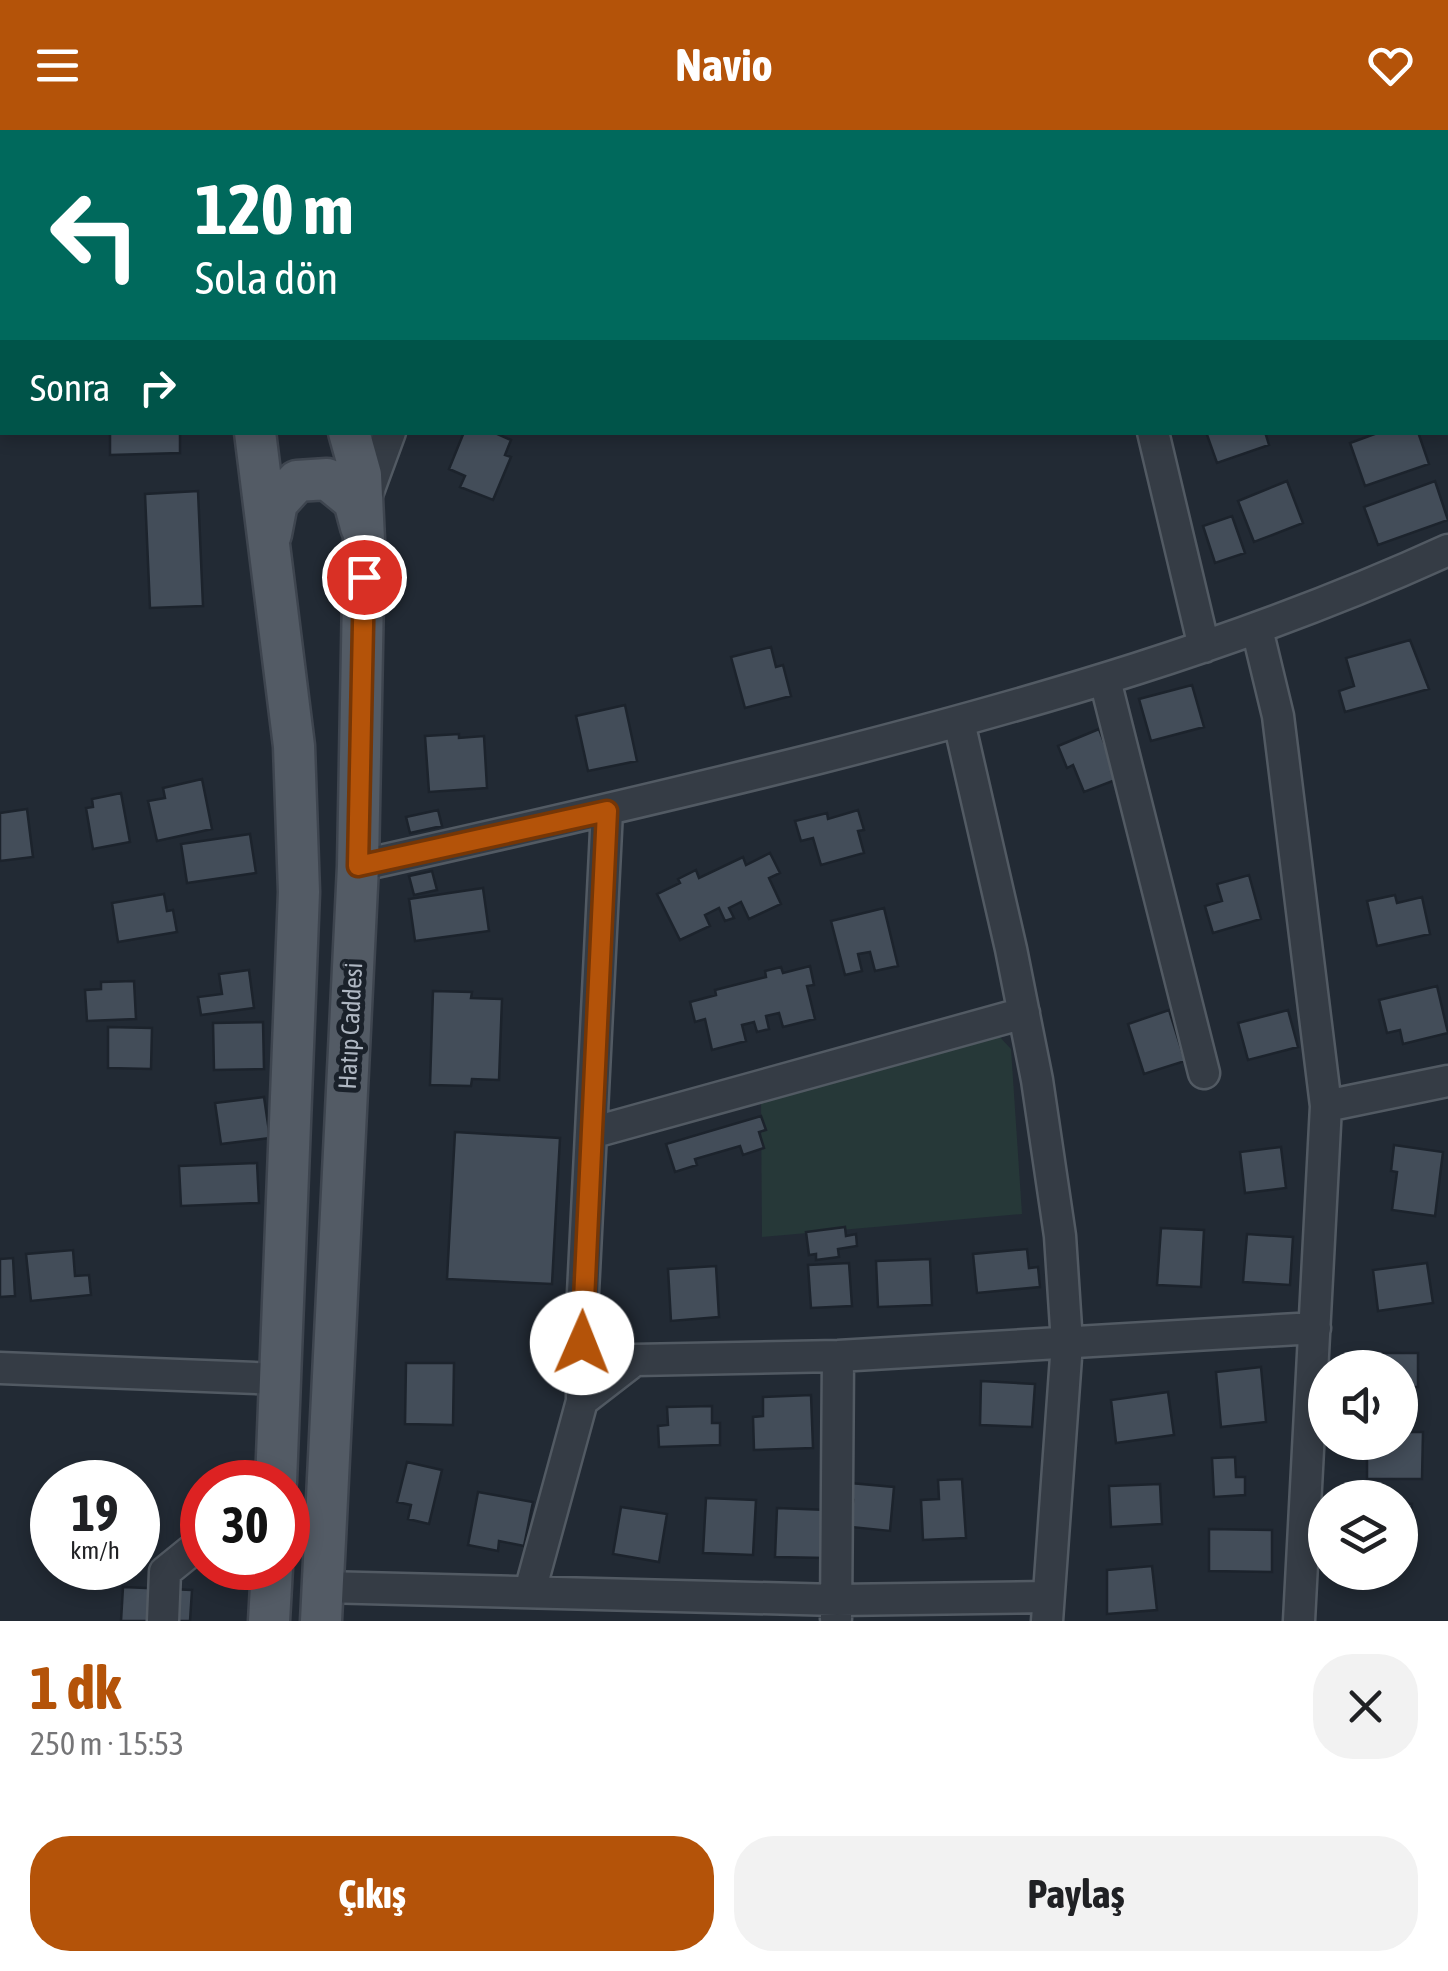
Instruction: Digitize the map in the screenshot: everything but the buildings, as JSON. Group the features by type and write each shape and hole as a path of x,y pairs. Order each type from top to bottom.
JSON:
{"main road":[{"path":"255,435 294,746 299,892 277,1460"},
{"name":"Hatıp Caddesi","path":"322,1604 358,866 363,523 361,475 350,435"},
{"path":"269,542 278,503 297,481 327,479 354,502 363,523"},
{"path":"269,1621 271,1590"}],"street":[{"path":"363,523 389,435"},
{"path":"1154,435 1204,646"},
{"path":"358,866 607,811 959,722 1106,680 1257,629 1448,550"},
{"path":"1257,629 1280,734 1326,1106 1298,1621"},
{"path":"1106,680 1204,1073"},
{"path":"322,1604 530,1591 837,1611 1048,1609 1067,1343 1060,1236 1024,1013 959,722"},
{"path":"530,1591 582,1401 582,1314 607,811"},
{"path":"591,1133 1024,1013"},
{"path":"1326,1106 1448,1081"},
{"path":"582,1401 634,1360 838,1356 1315,1328"},
{"path":"837,1611 838,1356"},
{"path":"0,1368 280,1379"},
{"path":"163,1621 165,1572 180,1560"}],"shaded area":[{"path":"997,1034 1011,1049 1022,1214 762,1237 761,1101"}],"route":[{"path":"364,577 358,866 607,811 582,1343"}]}
